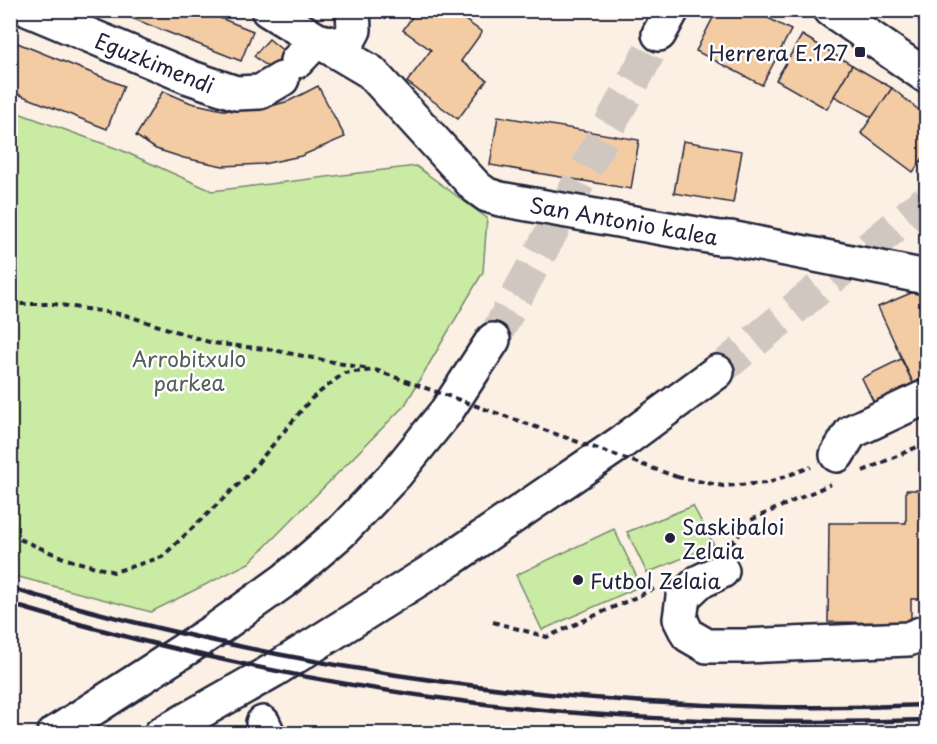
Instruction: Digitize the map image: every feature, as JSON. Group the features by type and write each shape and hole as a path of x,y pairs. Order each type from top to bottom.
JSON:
{"main road":[{"name":"Eguzkimendi","path":"29,10 189,77 236,93 260,92 325,43"},
{"name":"San Antonio kalea","path":"268,10 371,72 476,187 487,195 719,238 730,238 927,277"},
{"path":"831,10 927,76"},
{"path":"868,10 927,51"},
{"path":"53,731 112,697 218,628 285,580 341,532 395,475 446,412 493,340"},
{"path":"161,734 274,670 451,559 622,442 717,372"},
{"path":"846,469 851,432 927,397"},
{"path":"722,571 699,582 683,597 680,619 688,635 707,646 908,639 927,632"}],"path":[{"path":"908,10 927,24"},
{"path":"10,304 54,304 125,315 212,343 273,350 375,370 677,477 723,486 767,483 814,466 846,469"},
{"path":"10,535 66,559 114,572 162,557 246,477 311,399 344,373 375,370"},
{"path":"722,571 717,560 753,519 846,469 927,442"},
{"path":"493,622 547,637 664,584"}],"green space":[{"name":"Arrobitxulo parkea","path":"10,110 121,150 212,191 416,166 487,218 483,272 405,405 249,563 151,612 11,575"},
{"name":"Saskibaloi Zelaia","path":"693,506 714,545 647,573 627,532"},
{"name":"Futbol Zelaia","path":"614,529 641,586 542,630 516,575"}],"building":[{"path":"111,10 200,10 253,31 241,61"},
{"path":"417,10 461,10 458,15 482,32 461,61 487,80 458,119 407,82 431,50 403,30"},
{"path":"717,10 753,10 791,30 762,85 696,51"},
{"path":"802,35 852,65 827,109 776,80"},
{"path":"269,39 303,67 289,84 254,56"},
{"path":"10,40 124,86 107,129 10,91"},
{"path":"852,65 892,88 873,118 834,96"},
{"path":"318,86 345,137 301,156 263,164 223,166 184,158 156,149 136,136 163,91 191,103 223,110 257,110 289,101"},
{"path":"892,88 926,116 926,154 913,172 861,133"},
{"path":"498,116 639,140 631,189 490,165"},
{"path":"683,141 742,151 733,203 674,193"},
{"path":"918,290 926,292 926,384 916,389 878,307"},
{"path":"901,359 916,389 876,407 862,378"},
{"path":"906,490 926,490 926,599 911,599 911,623 828,622 829,523 906,523"}],"tunnel":[{"path":"493,340 659,34"},
{"path":"717,372 926,201"}],"railway":[{"path":"10,588 109,616 210,640 357,669 438,681 600,699 681,704 763,707 926,705"},
{"path":"10,604 122,635 234,662 347,684 461,701 577,713 694,720 810,722 926,720"}],"place":[{"name":"Herrera E.127","path":"860,52"},
{"name":"Saskibaloi Zelaia","path":"670,538"},
{"name":"Futbol Zelaia","path":"578,580"}]}
